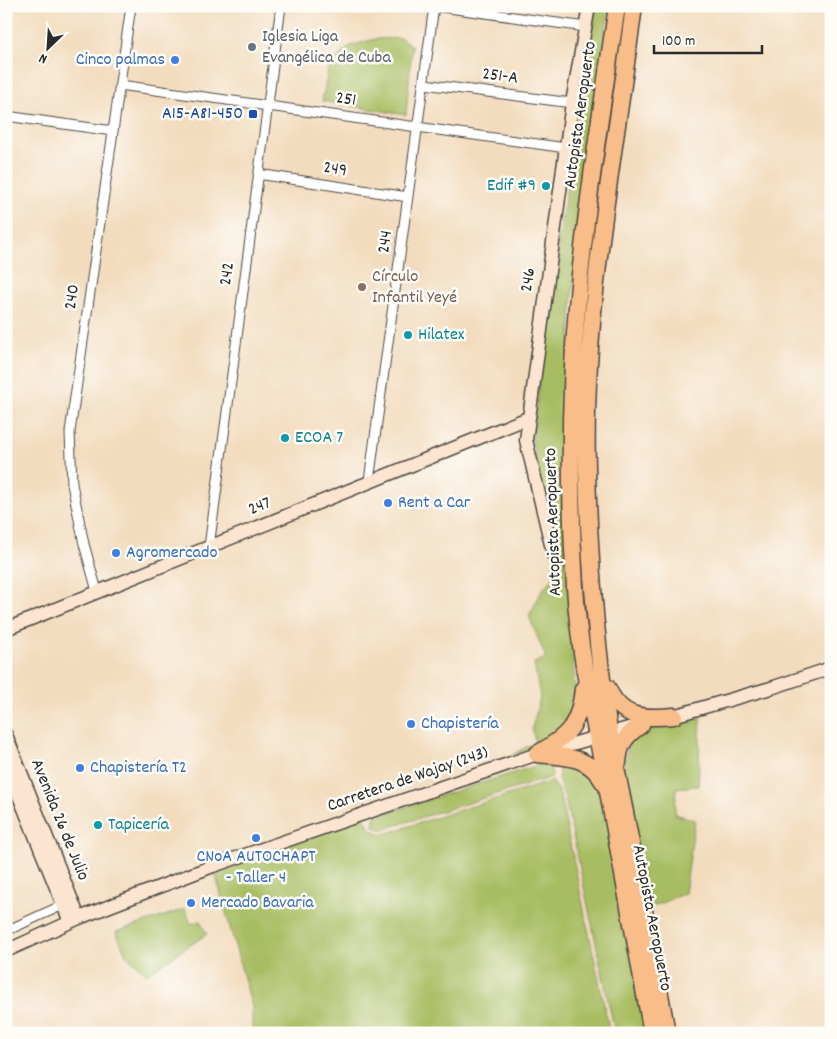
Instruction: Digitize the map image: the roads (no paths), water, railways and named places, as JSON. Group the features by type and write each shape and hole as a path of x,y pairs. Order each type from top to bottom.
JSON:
{"highway":[{"name":"Autopista Aeropuerto","path":"617,6 587,219 577,306 572,389 572,522 575,590 585,671 603,735 618,775 667,1033"},
{"name":"Autopista Aeropuerto","path":"634,6 597,272 588,390 588,484 592,570 602,674 603,735 608,790 652,1033"},
{"path":"536,754 559,741 576,720 582,699 585,671"},
{"path":"602,674 610,695 618,705 628,712 638,717 674,716"},
{"path":"618,775 619,752 622,742 627,735 641,725"},
{"path":"536,754 582,760 599,774 608,790"}],"street":[{"name":"240","path":"97,591 84,544 72,484 70,432 131,6"},
{"name":"242","path":"208,547 281,6"},
{"path":"434,6 586,27"},
{"name":"244","path":"369,482 434,6"},
{"name":"246","path":"554,557 526,440 572,104 589,6"},
{"name":"251","path":"120,84 566,148"},
{"name":"251-A","path":"424,84 572,104"},
{"path":"6,116 113,132"},
{"name":"249","path":"258,174 408,197"},
{"name":"247","path":"6,629 528,418"},
{"name":"Carretera de Wajay (243)","path":"6,951 74,920 213,866 536,754 771,688 831,668"},
{"name":"Avenida 26 de Julio","path":"6,735 63,905 74,920"},
{"name":"Avenida 26 de Julio","path":"6,764 26,798 74,920"},
{"path":"6,931 63,905"}],"place":[{"name":"Iglesia Liga Evangélica de Cuba","path":"252,47"},
{"name":"Cinco palmas","path":"175,60"},
{"name":"A15-A81-450","path":"253,114"},
{"name":"Edif #9","path":"546,186"},
{"name":"Círculo Infantil Yeyé","path":"362,287"},
{"name":"Hilatex","path":"408,335"},
{"name":"ECOA 7","path":"285,438"},
{"name":"Rent a Car","path":"388,503"},
{"name":"Agromercado","path":"116,553"},
{"name":"Chapistería","path":"411,724"},
{"name":"Chapistería T2","path":"80,768"},
{"name":"Tapicería","path":"98,825"},
{"name":"CNoA AUTOCHAPT - Taller 4","path":"256,838"},
{"name":"Mercado Bavaria","path":"191,903"}]}
